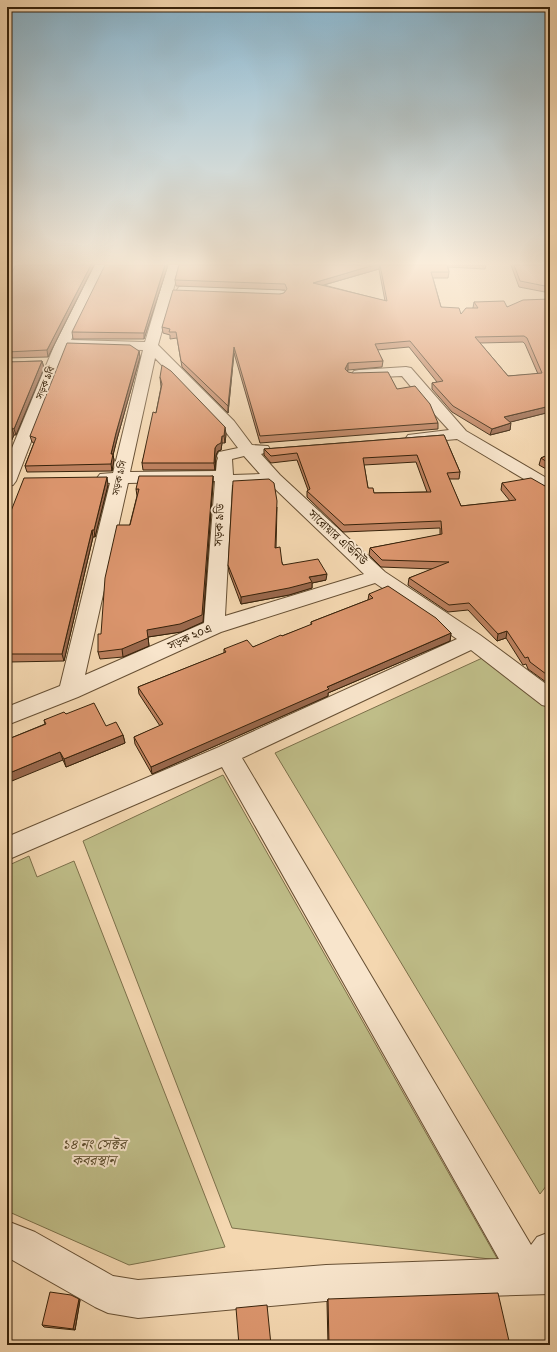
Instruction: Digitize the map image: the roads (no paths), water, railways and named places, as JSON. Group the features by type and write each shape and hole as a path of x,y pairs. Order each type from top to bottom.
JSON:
{"street":[{"name":"সড়ক ৯বি","path":"13,479 55,362 70,328"},
{"name":"সড়ক ৯সি","path":"70,691 119,478 156,328"},
{"path":"62,344 151,346"},
{"name":"সারোয়ার এভিনিউ","path":"151,346 228,424 248,450 274,479 378,576 473,640 550,699"},
{"path":"39,362 55,362"},
{"path":"353,374 406,371 460,434 550,487"},
{"name":"সড়ক ৯ডি","path":"214,627 223,478 228,424"},
{"path":"397,439 460,434"},
{"path":"225,456 248,450 280,448"},
{"path":"88,478 274,479"},
{"name":"সড়ক ২০এ","path":"7,716 70,691 214,627 378,576"},
{"path":"7,849 227,754 473,640"},
{"path":"7,1239 22,1245 108,1294 138,1299 326,1283 543,1268 227,754"}],"park label":[{"name":"১৪ নং সেক্টর কবরস্থান","path":"94,1154"}]}
